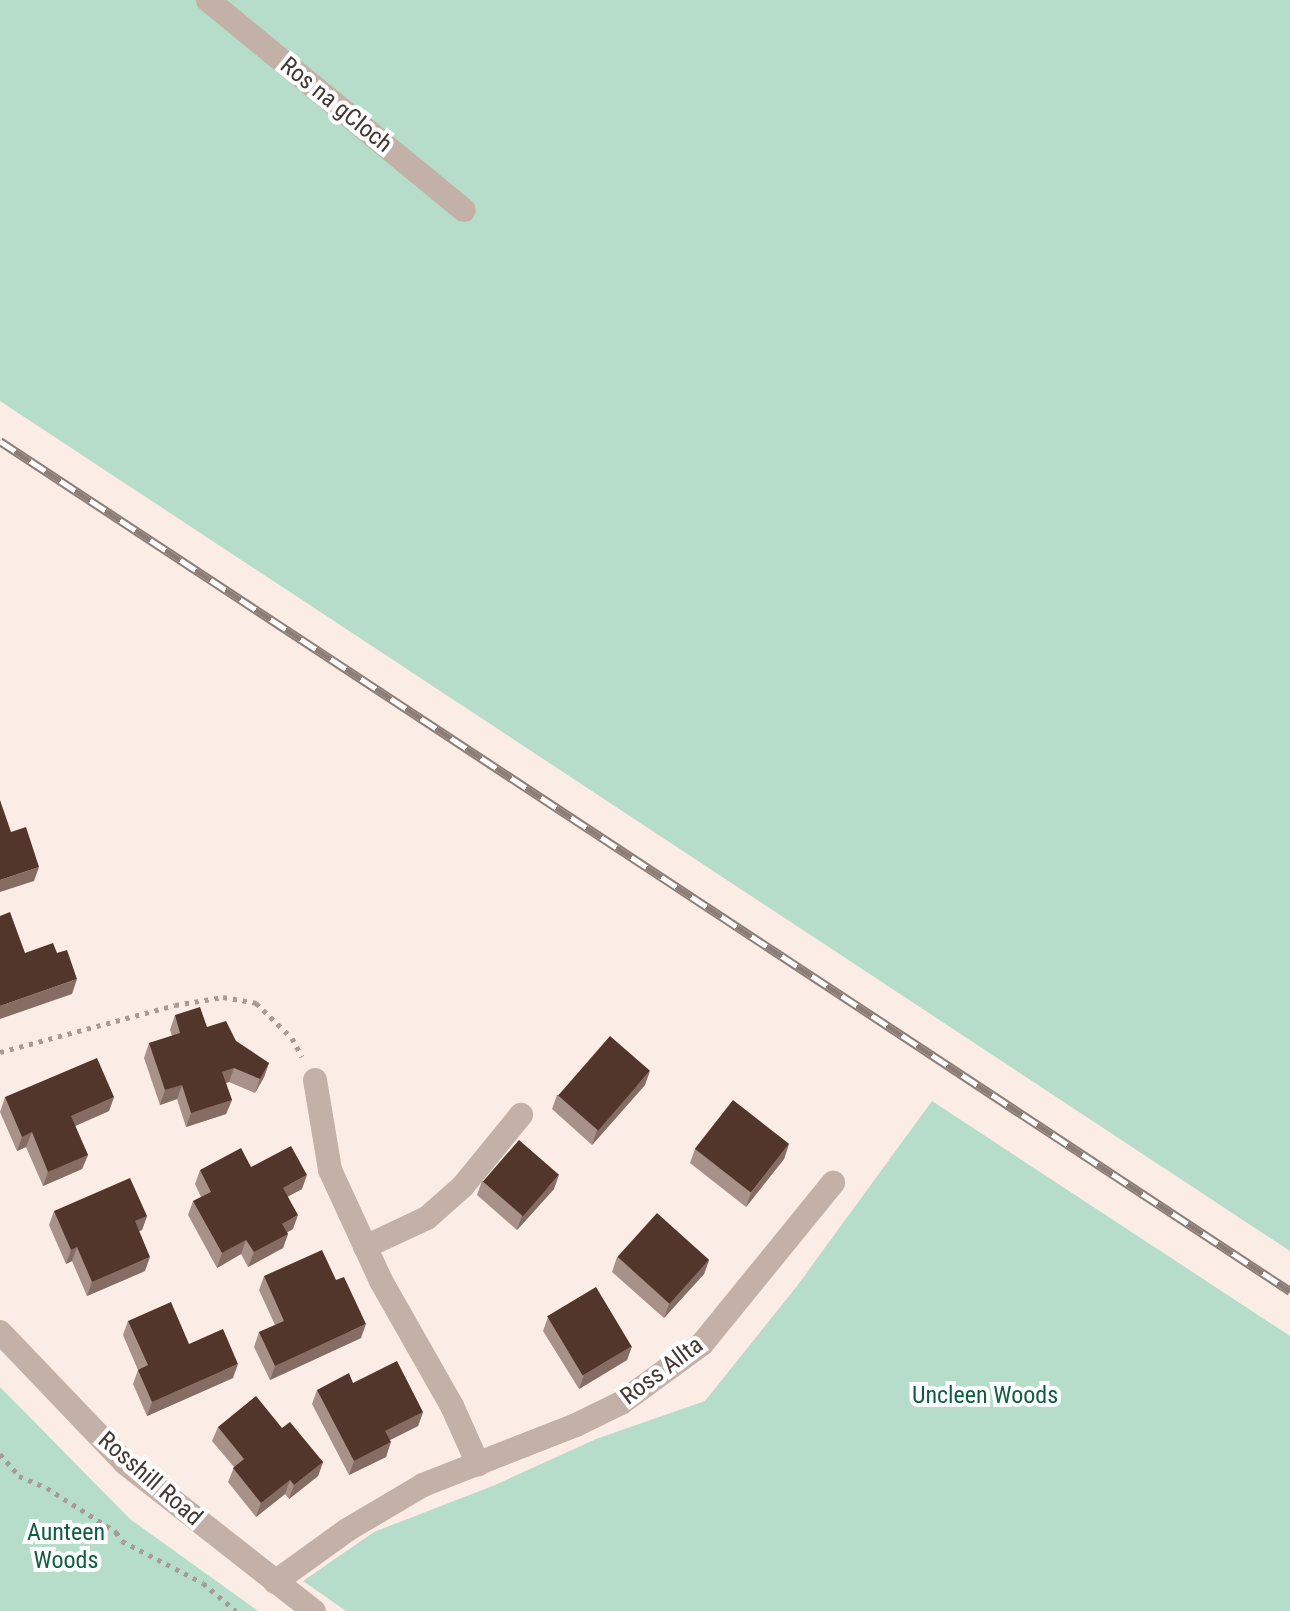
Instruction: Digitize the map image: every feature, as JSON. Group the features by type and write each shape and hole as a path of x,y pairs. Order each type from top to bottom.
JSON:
{"street":[{"name":"Ros na gCloch","path":"208,0 464,210"},
{"path":"315,1080 330,1170 365,1247 452,1406 478,1464"},
{"path":"365,1247 427,1218 463,1186 521,1115"},
{"name":"Ross Allta","path":"275,1582 347,1530 423,1485 576,1425 621,1403 702,1344 833,1183"},
{"name":"Rosshill Road","path":"0,1332 125,1463 314,1611"}],"path":[{"path":"0,1052 175,1005 223,997 256,1003 292,1038 315,1080"},
{"path":"0,1454 19,1476 47,1488 116,1532 122,1541 203,1583 236,1611"}],"green space":[{"path":"0,0 1290,0 1290,1251 0,401"},
{"name":"Uncleen Woods","path":"932,1101 1290,1336 1290,1611 346,1611 303,1581 374,1532 495,1485 596,1439 705,1401 797,1286"},
{"name":"Aunteen Woods","path":"0,1387 130,1519 258,1611 0,1611"}],"building":[{"path":"0,800 11,832 26,827 39,867 0,880"},
{"path":"10,912 25,953 53,943 57,953 67,950 77,979 0,1006 0,916"},
{"path":"200,1007 207,1027 226,1021 236,1041 269,1063 260,1079 234,1068 222,1072 232,1100 191,1113 182,1085 165,1090 149,1043 180,1033 175,1015"},
{"path":"610,1036 650,1071 598,1130 558,1096"},
{"path":"97,1058 114,1097 71,1116 88,1155 48,1172 32,1132 22,1137 5,1097"},
{"path":"733,1100 789,1144 751,1193 695,1149"},
{"path":"519,1140 559,1175 523,1216 483,1182"},
{"path":"291,1146 307,1175 283,1188 298,1215 282,1224 288,1234 254,1252 246,1240 222,1253 193,1201 211,1192 200,1170 241,1148 251,1167"},
{"path":"130,1178 147,1216 135,1221 150,1257 92,1282 77,1247 71,1250 54,1211"},
{"path":"657,1213 709,1260 670,1304 618,1257"},
{"path":"322,1250 336,1280 344,1277 366,1324 275,1366 259,1332 284,1321 264,1276"},
{"path":"596,1287 632,1346 583,1376 547,1316"},
{"path":"171,1302 189,1344 223,1329 238,1364 152,1402 138,1370 148,1365 128,1321"},
{"path":"397,1361 423,1412 385,1431 391,1442 354,1461 317,1390 349,1373 353,1383"},
{"path":"256,1396 282,1428 290,1422 323,1462 294,1485 290,1480 261,1503 233,1468 244,1459 218,1427"}],"railway":[{"path":"0,441 1290,1291"}]}
